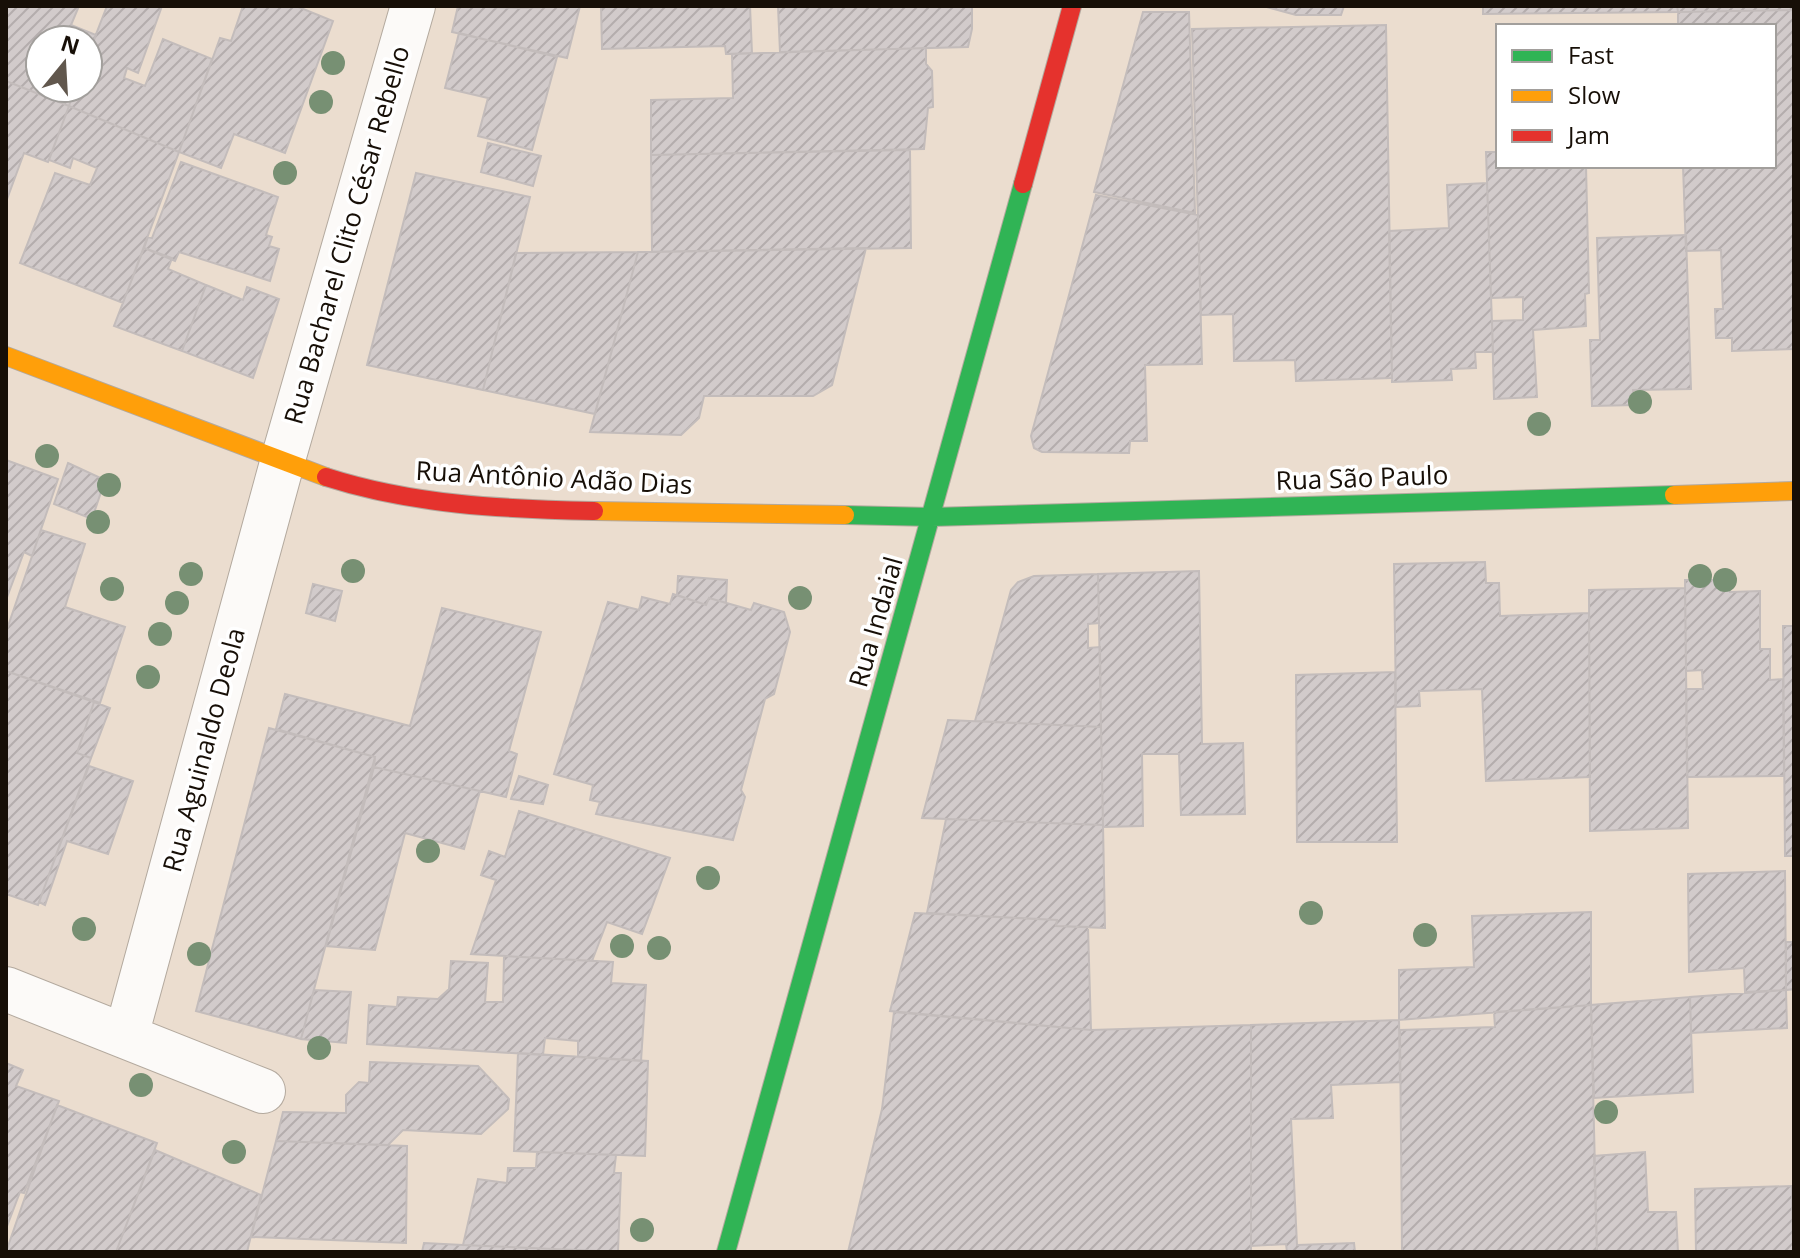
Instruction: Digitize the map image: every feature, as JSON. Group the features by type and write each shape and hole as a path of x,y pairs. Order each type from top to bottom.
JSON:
{"street":[{"name":"Rua Bacharel Clito César Rebello","path":"282,463 413,6"},
{"name":"Rua Indaial","path":"726,1252 1072,6"},
{"name":"Rua Antônio Adão Dias","path":"6,356 282,463 370,491 441,503 561,510 932,517"},
{"name":"Rua Aguinaldo Deola","path":"126,1036 282,463"},
{"name":"Rua São Paulo","path":"932,517 1794,491"},
{"path":"6,989 263,1091"}],"building":[{"path":"6,6 79,6 71,24 24,24 24,88 6,81"},
{"path":"107,6 162,6 138,73 127,68 124,78 145,86 163,39 212,59 179,152 69,106 104,104 104,24 100,24"},
{"path":"243,6 296,6 333,21 285,153 234,134 221,168 179,152 220,38 231,41"},
{"path":"458,6 580,6 567,58 452,32"},
{"path":"601,6 750,6 752,53 726,54 725,46 602,49"},
{"path":"778,6 972,6 972,29 968,47 780,52"},
{"path":"1263,6 1344,6 1341,15 1296,15"},
{"path":"1483,6 1677,6 1678,12 1483,14"},
{"path":"1677,6 1794,6 1794,10 1678,12"},
{"path":"1794,10 1794,349 1732,351 1732,338 1716,338 1715,309 1723,309 1721,250 1686,251 1683,168 1776,168 1776,24 1678,24 1678,12"},
{"path":"1143,12 1189,12 1195,213 1094,192"},
{"path":"1386,25 1392,378 1296,381 1295,360 1234,361 1233,314 1201,315 1192,29"},
{"path":"459,33 557,57 532,150 478,136 488,98 445,88"},
{"path":"926,48 926,64 932,71 933,107 928,108 924,149 651,155 651,100 733,98 732,54"},
{"path":"6,81 24,88 24,104 69,106 48,162 24,153 6,202"},
{"path":"69,106 179,152 123,303 20,263 55,173 90,185 97,168 73,158 70,168 49,160"},
{"path":"488,143 541,156 533,186 481,172"},
{"path":"910,150 911,248 652,252 651,155"},
{"path":"1486,152 1496,152 1496,168 1586,168 1589,293 1585,294 1586,326 1533,330 1537,397 1494,399 1492,321 1523,320 1523,297 1491,298"},
{"path":"181,162 278,197 266,235 272,237 269,246 279,249 270,281 179,252 175,261 144,248 148,237 152,238"},
{"path":"416,173 530,197 483,390 367,365"},
{"path":"1487,183 1493,352 1475,352 1476,368 1451,369 1452,380 1392,382 1389,231 1449,228 1447,185"},
{"path":"1096,195 1198,215 1202,364 1145,365 1147,441 1130,441 1129,453 1042,452 1034,448 1031,436"},
{"path":"1686,235 1691,389 1633,390 1635,405 1592,406 1590,340 1600,340 1597,238"},
{"path":"144,248 172,258 168,269 206,285 182,351 114,326"},
{"path":"866,248 832,385 813,396 704,396 699,418 681,435 590,432 638,252"},
{"path":"638,252 595,414 483,390 516,253"},
{"path":"206,285 243,300 247,287 279,299 253,378 182,351"},
{"path":"6,460 58,479 32,556 24,552 6,600"},
{"path":"68,463 105,480 92,519 54,504"},
{"path":"41,530 85,544 65,607 125,627 100,703 6,671 6,632"},
{"path":"1485,562 1486,583 1499,583 1500,616 1589,613 1590,777 1486,781 1482,689 1419,691 1420,706 1396,707 1394,564"},
{"path":"1199,571 1202,744 1243,743 1245,814 1181,815 1179,754 1142,754 1143,826 1103,827 1098,574"},
{"path":"1098,574 1099,623 1088,624 1088,648 1100,647 1101,727 975,721 1011,590 1018,582 1034,576"},
{"path":"678,576 727,580 726,603 709,598 706,605 677,595"},
{"path":"1685,580 1722,580 1722,587 1730,587 1730,592 1760,591 1760,649 1770,649 1770,680 1783,679 1784,776 1687,777 1686,689 1703,689 1702,670 1686,671"},
{"path":"313,584 342,591 335,621 306,613"},
{"path":"1685,588 1688,828 1590,831 1589,590"},
{"path":"673,594 706,605 709,598 751,610 754,603 784,612 790,632 774,694 765,699 741,790 745,797 733,840 596,814 600,802 590,800 593,785 554,774 608,602 639,610 642,597 670,604"},
{"path":"442,608 541,632 509,751 517,754 506,797 374,767 375,757 276,729 285,694 410,726"},
{"path":"1783,626 1794,626 1794,856 1785,856"},
{"path":"6,671 94,702 77,753 91,758 38,905 6,894"},
{"path":"1395,672 1397,842 1297,842 1296,675"},
{"path":"94,702 110,708 91,758 77,753"},
{"path":"948,720 1101,727 1103,825 922,818"},
{"path":"269,728 375,757 301,1039 196,1011"},
{"path":"89,766 133,781 108,854 67,841 45,905 39,902"},
{"path":"374,767 480,791 464,849 405,833 375,950 326,946"},
{"path":"519,776 548,785 543,804 511,799"},
{"path":"519,811 670,858 642,934 607,922 592,961 471,954 496,880 481,875 489,851 505,857"},
{"path":"946,819 1103,825 1105,928 1056,926 1057,920 927,913"},
{"path":"1785,871 1786,990 1745,992 1744,968 1689,972 1688,874"},
{"path":"1591,912 1591,1005 1399,1020 1399,970 1474,967 1472,916"},
{"path":"915,913 1057,920 1056,926 1088,927 1091,1030 890,1011"},
{"path":"1786,942 1794,942 1794,989 1786,990"},
{"path":"504,956 613,962 611,983 646,985 641,1061 578,1057 578,1041 545,1038 543,1055 367,1044 369,1005 397,1007 398,997 438,999 449,989 451,961 488,963 485,1002 503,1002"},
{"path":"314,990 351,992 346,1043 301,1039"},
{"path":"1786,990 1787,1028 1691,1033 1690,997"},
{"path":"1690,997 1693,1092 1594,1098 1591,1005"},
{"path":"1591,1005 1597,1252 1402,1252 1400,1030 1495,1027 1494,1012"},
{"path":"894,1012 1091,1030 1251,1025 1251,1252 848,1252 882,1109"},
{"path":"1399,1020 1400,1082 1331,1085 1333,1118 1291,1119 1297,1245 1354,1243 1355,1252 1287,1252 1286,1244 1251,1246 1251,1025"},
{"path":"518,1053 648,1061 645,1156 514,1151"},
{"path":"370,1062 478,1066 509,1099 508,1109 481,1134 403,1130 388,1145 276,1141 283,1112 346,1113 346,1095 359,1082 369,1083"},
{"path":"6,1063 23,1070 16,1086 59,1101 24,1193 20,1192 6,1229"},
{"path":"57,1105 157,1143 116,1252 6,1252"},
{"path":"276,1141 407,1146 406,1243 251,1237"},
{"path":"155,1150 261,1195 247,1252 116,1252"},
{"path":"537,1152 616,1155 614,1173 621,1173 618,1252 463,1245 478,1179 507,1183 508,1168 536,1168"},
{"path":"1645,1152 1648,1212 1676,1212 1678,1252 1597,1252 1594,1156"},
{"path":"1792,1186 1793,1252 1696,1252 1695,1189"},
{"path":"424,1243 463,1245 622,1252 422,1252"}],"traffic: fast":[{"path":"726,1252 1023,184"},
{"path":"845,515 932,517 1674,495"}],"traffic: slow":[{"path":"6,356 326,477"},
{"path":"1674,495 1794,491"},
{"path":"594,511 845,515"}],"traffic: jam":[{"path":"1023,184 1072,6"},
{"path":"326,477 425,500 492,507 594,511"}]}
